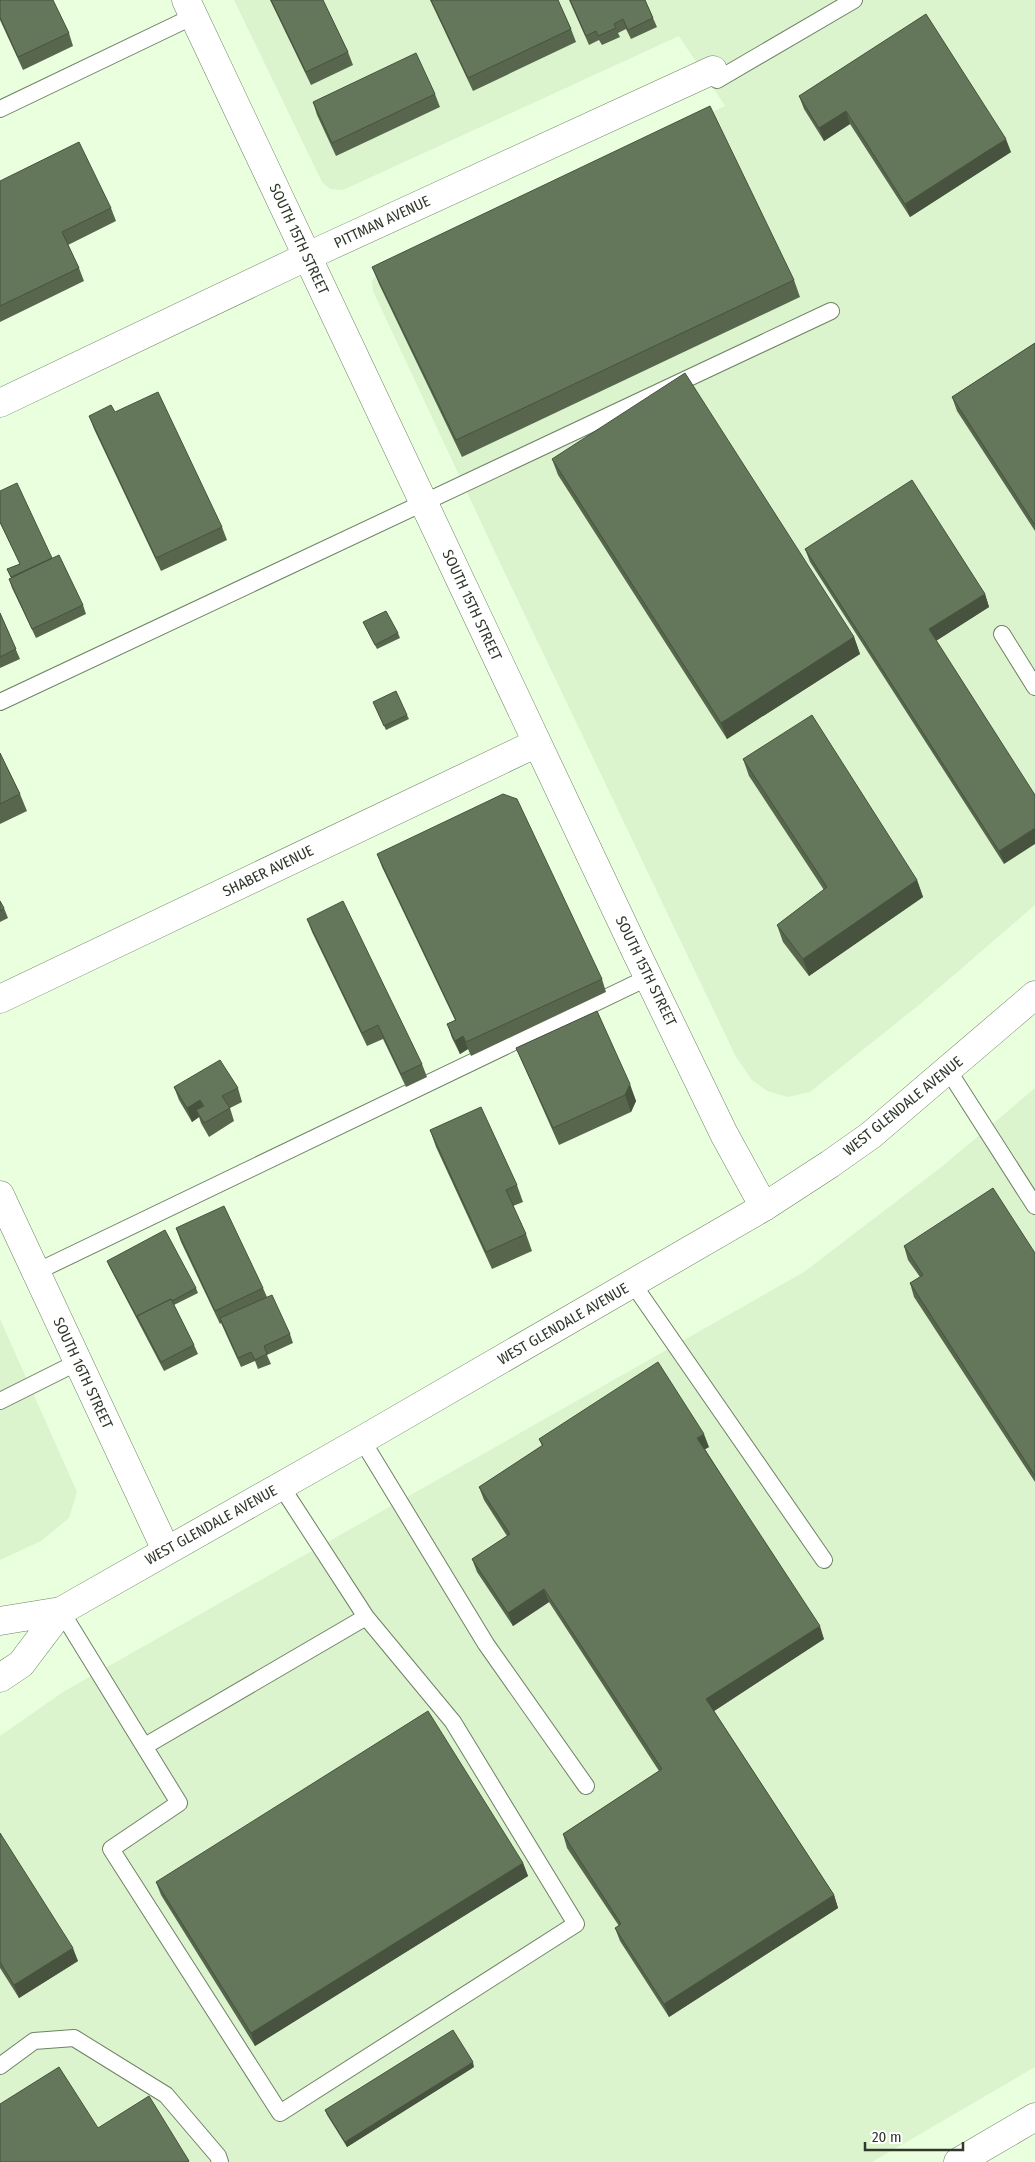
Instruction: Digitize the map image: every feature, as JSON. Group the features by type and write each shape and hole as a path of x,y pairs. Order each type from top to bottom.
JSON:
{"street":[{"name":"SOUTH 15TH STREET","path":"190,8 724,1134 764,1207"},
{"name":"PITTMAN AVENUE","path":"0,403 308,256 712,70"},
{"name":"SHABER AVENUE","path":"0,1000 537,743"},
{"name":"WEST GLENDALE AVENUE","path":"0,1621 61,1611 362,1440 764,1207 871,1135 1035,995"},
{"name":"SOUTH 16TH STREET","path":"0,1195 166,1550"},
{"name":"WEST GLENDALE AVENUE","path":"0,1678 21,1664 61,1611"},
{"path":"958,2162 1035,2118"}],"lane":[{"path":"712,70 717,80 854,0"},
{"path":"0,109 190,8"},
{"path":"0,702 831,311"},
{"path":"1002,634 1035,687"},
{"path":"36,1272 649,977"},
{"path":"948,1070 1035,1206"},
{"path":"633,1284 824,1560"},
{"path":"0,1402 78,1362"},
{"path":"362,1440 486,1644 586,1786"},
{"path":"61,1611 179,1803 111,1849 280,2113 576,1924 452,1722 366,1618 280,1486"},
{"path":"145,1746 366,1618"},
{"path":"0,2066 34,2041 74,2038 166,2095 218,2156 220,2162"}],"shaded area":[{"path":"234,0 1035,0 1035,905 919,1005 810,1092 788,1097 767,1091 752,1080 736,1057 501,565 373,291 372,281 379,270 725,106 679,36 343,190 330,189 322,182"},
{"path":"1035,1088 1035,2067 872,2162 0,2162 0,1736 63,1692 804,1272 944,1165"},
{"path":"0,1319 77,1492 69,1518 41,1541 0,1560"}],"building":[{"path":"0,0 53,0 69,33 18,57 0,17"},
{"path":"271,0 323,0 348,52 306,72"},
{"path":"431,0 558,0 571,29 468,78"},
{"path":"570,0 645,0 653,18 628,30 623,19 614,24 616,28 598,36 596,31 586,36"},
{"path":"926,14 1006,139 905,204 846,111 819,128 799,96"},
{"path":"416,53 435,94 332,143 313,102"},
{"path":"710,106 794,280 456,440 372,267"},
{"path":"79,142 111,208 62,232 79,268 0,306 0,181"},
{"path":"1035,343 1035,525 952,397"},
{"path":"685,373 854,637 721,723 552,459"},
{"path":"158,392 222,527 156,558 89,416 111,405 115,412"},
{"path":"912,480 985,594 929,629 1035,795 1035,828 999,851 805,549"},
{"path":"17,483 52,558 11,577 7,569 20,564 0,522 0,491"},
{"path":"59,555 83,605 32,629 9,579"},
{"path":"386,611 398,633 375,645 363,622"},
{"path":"0,613 16,649 0,657"},
{"path":"396,691 407,715 384,726 373,702"},
{"path":"812,715 917,880 803,959 777,925 827,887 743,759"},
{"path":"0,753 20,794 0,804"},
{"path":"503,794 517,799 602,979 466,1042 463,1036 455,1041 447,1024 456,1020 377,854"},
{"path":"0,901 4,908 0,911"},
{"path":"343,901 422,1064 401,1074 378,1025 362,1033 307,919"},
{"path":"597,1011 630,1084 625,1095 553,1128 516,1048"},
{"path":"220,1060 238,1088 222,1096 230,1108 204,1123 196,1110 204,1106 200,1100 187,1108 174,1087"},
{"path":"481,1107 517,1185 506,1190 526,1234 486,1252 430,1130"},
{"path":"993,1188 1035,1253 1035,1476 910,1283 923,1275 904,1246"},
{"path":"224,1206 263,1288 215,1311 176,1228"},
{"path":"165,1230 196,1288 137,1316 138,1319 107,1261"},
{"path":"272,1295 290,1334 264,1346 267,1354 255,1360 251,1352 238,1358 220,1318"},
{"path":"171,1299 194,1345 161,1362 137,1316"},
{"path":"658,1362 704,1434 697,1438 820,1626 706,1699 834,1895 664,2004 615,1928 621,1924 563,1834 662,1769 544,1589 508,1613 472,1559 510,1534 479,1487 543,1445 539,1439"},
{"path":"428,1711 523,1863 251,2033 156,1882"},
{"path":"0,1833 73,1948 14,1985 0,1962"},
{"path":"453,2030 473,2062 345,2142 325,2110"},
{"path":"59,2067 98,2128 149,2096 189,2161 0,2162 0,2104"}]}
